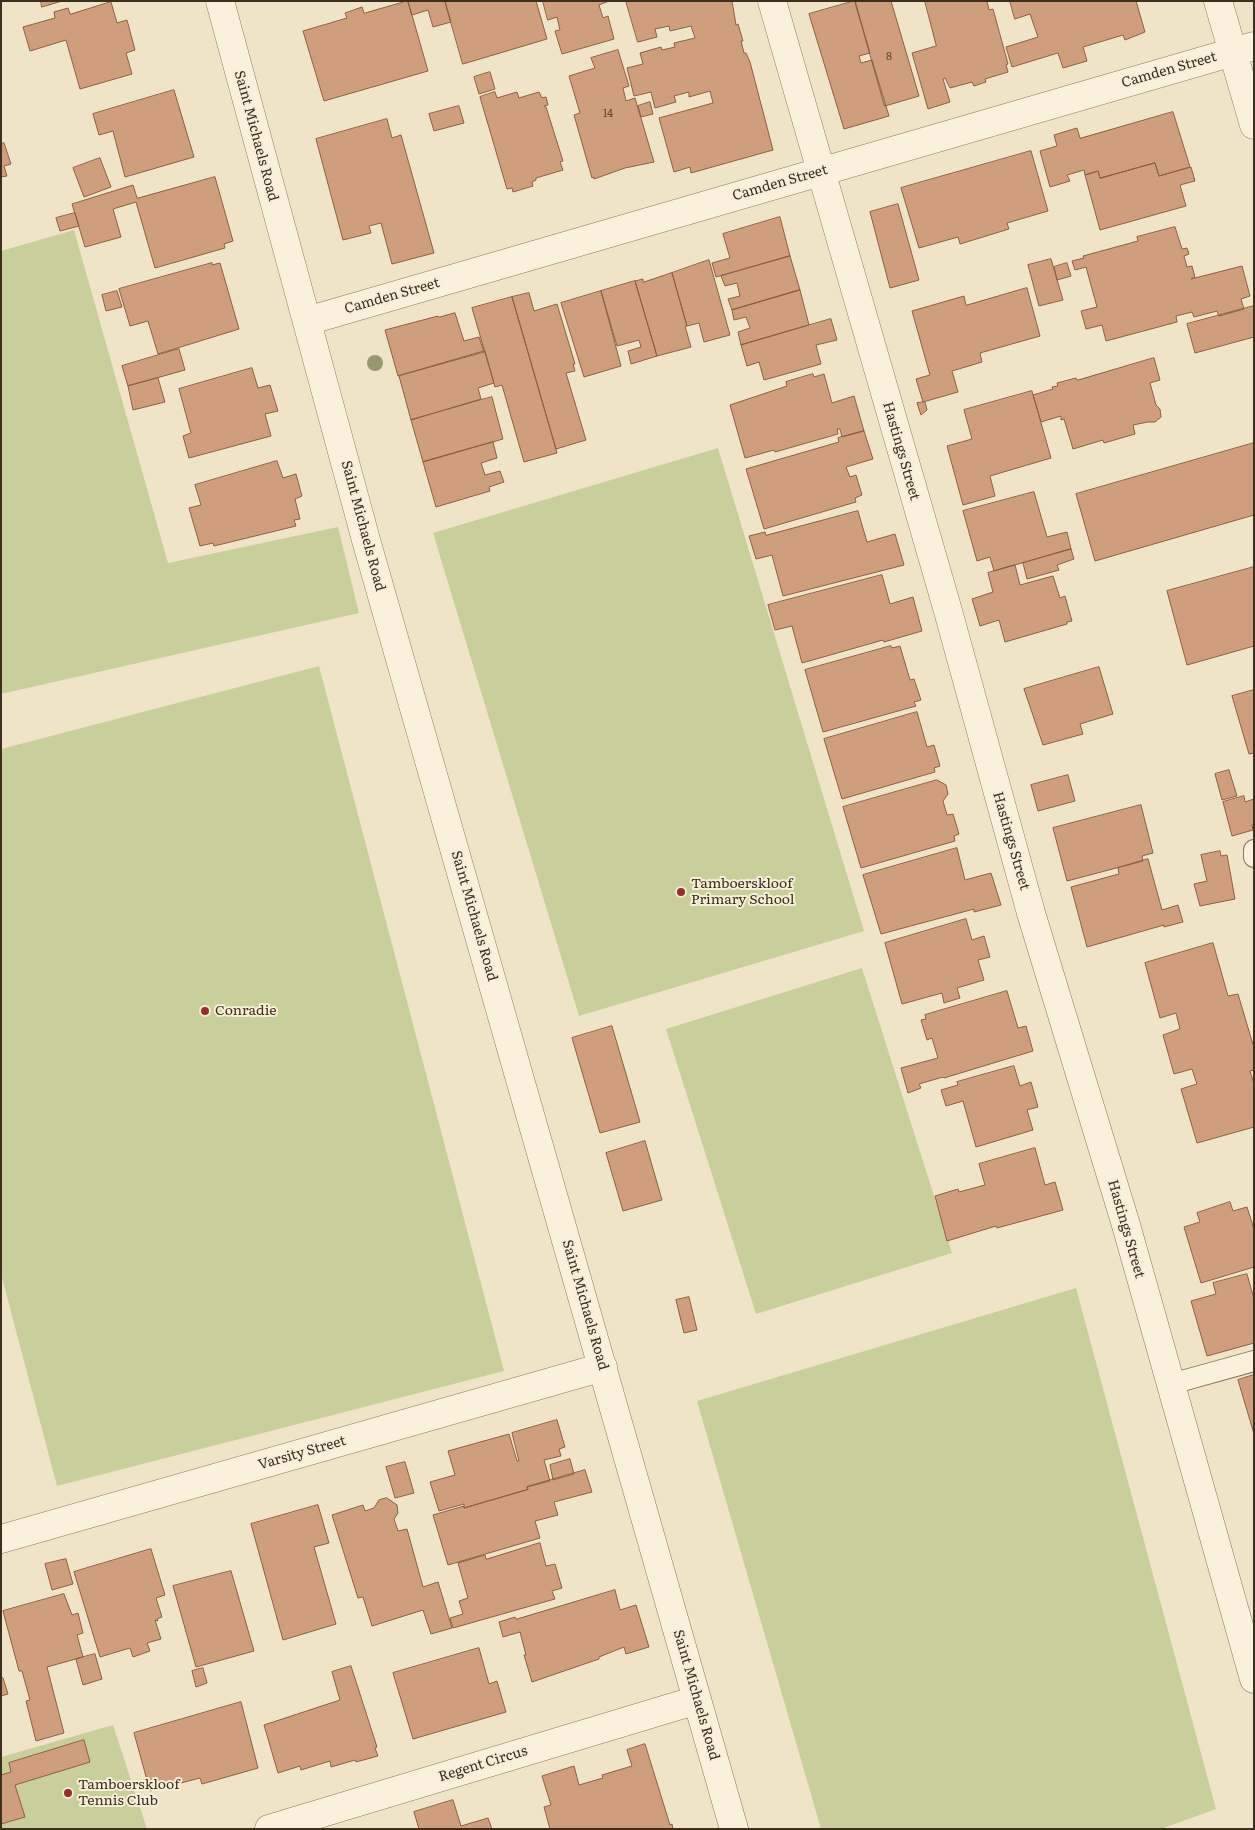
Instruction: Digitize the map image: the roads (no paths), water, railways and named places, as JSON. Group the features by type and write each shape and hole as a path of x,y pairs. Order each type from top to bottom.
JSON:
{"street":[{"name":"Saint Michaels Road","path":"220,1 366,540 734,1829"},
{"name":"Hastings Street","path":"772,1 948,611 1031,913 1128,1234 1254,1679"},
{"path":"1218,1 1243,49 1254,125"},
{"name":"Camden Street","path":"307,321 1243,49"},
{"name":"Varsity Street","path":"1,1539 603,1366"},
{"name":"Regent Circus","path":"268,1829 697,1700"}],"lane":[{"path":"1254,850 1254,856"},
{"path":"1171,1384 1254,1361"}],"place":[{"name":"Tamboerskloof Primary School","path":"681,892"},
{"name":"Conradie","path":"205,1011"},
{"name":"Tamboerskloof Tennis Club","path":"68,1793"}]}
